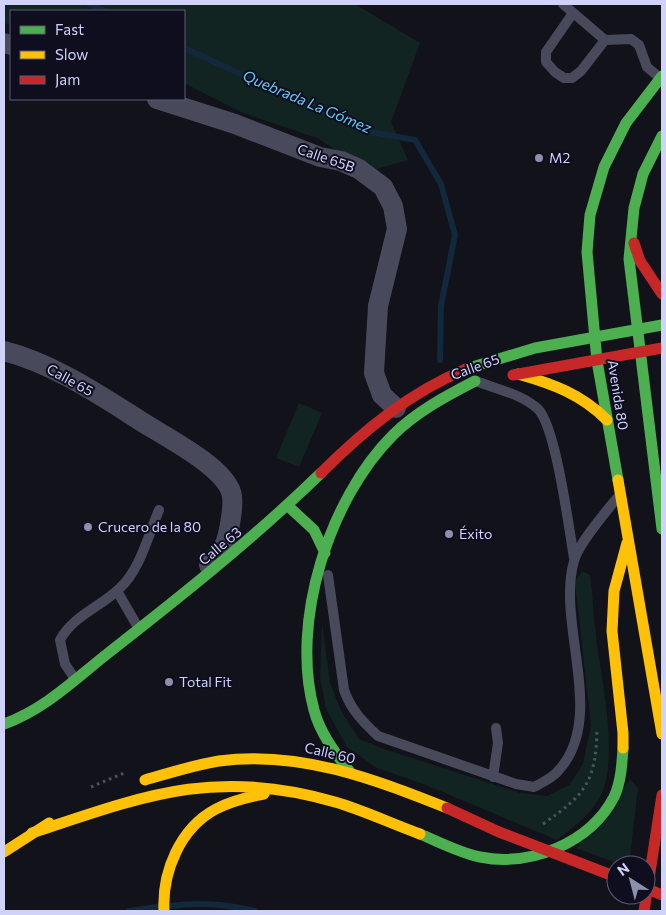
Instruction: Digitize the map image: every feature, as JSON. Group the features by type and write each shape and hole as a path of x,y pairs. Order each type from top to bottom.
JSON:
{"main road":[{"name":"Avenida 80","path":"661,77 635,110 619,136 604,167 590,215 587,252 597,361 627,543 662,734"},
{"name":"Avenida 80","path":"662,136 643,174 634,208 629,259 662,528"},
{"path":"630,234 640,261 662,294"},
{"name":"Calle 65","path":"445,378 516,352 662,325"},
{"name":"Calle 65","path":"445,378 475,381 597,361 662,348"},
{"path":"518,374 568,390 590,402 607,420"},
{"name":"Calle 63","path":"4,724 37,709 140,630 250,540 288,506 325,467 396,408 445,378"},
{"path":"350,772 322,732 314,710 308,681 308,652 312,612 325,553 339,512 354,487 391,437 424,409 475,381"},
{"path":"288,506 314,530 325,553"},
{"path":"32,833 155,794 183,789 237,785 280,790 336,802 478,857 493,860 530,858 558,848 581,835 601,816 613,796 623,771 625,748 614,651 613,599 627,543"},
{"name":"Calle 60","path":"137,783 192,766 228,760 266,758 303,761 350,772 447,808 499,832 606,873"},
{"path":"164,911 163,900 167,877 174,855 187,834 203,817 241,799 280,790"},
{"path":"644,911 662,795"},
{"path":"4,852 32,833 92,800"}],"street":[{"name":"Calle 65B","path":"160,100 236,124 320,157 341,161 360,169 383,187 393,206 397,229 378,306 374,373 382,395 396,408"},
{"name":"Calle 65","path":"4,351 41,364 119,407 186,449 222,478 231,491 233,502 225,546 188,592"}],"lane":[{"path":"563,4 605,40 631,40 639,46 647,67 661,77"},
{"path":"573,13 546,52 546,62 555,72 564,78 572,78 605,40"},
{"path":"325,553 344,690 355,712 378,736 494,777 534,787 559,771 575,742 580,703 569,591 574,558 552,443 547,425 540,411 526,399 475,381"},
{"path":"574,558 619,495"},
{"path":"75,680 65,664 60,640 72,623 117,591 133,571 159,510"},
{"path":"117,591 140,630"},
{"path":"494,777 498,743 496,728"}],"green space":[{"path":"4,4 355,4 420,43 391,122 408,160 369,171 317,138 243,113 185,84 185,10 10,10 10,25 4,23"},
{"path":"299,403 322,413 299,467 276,458"},
{"path":"582,571 590,575 595,628 607,712 608,770 601,795 591,810 557,840 426,785 377,768 347,747 326,709 320,677 322,622 330,683 341,711 359,739 387,750 520,793 547,796 569,785 583,764 591,725 575,582"},
{"path":"630,779 638,788 630,855 606,855 606,859 576,848"}],"waterway":[{"name":"Quebrada La Gómez","path":"89,4 103,10"},
{"name":"Quebrada La Gómez","path":"185,48 366,131 415,140 441,184 455,235 441,306 440,360"},
{"path":"170,906 212,904 255,911"},
{"path":"129,911 157,907"}],"traffic: fast":[{"path":"618,480 597,361 587,252 590,215 604,167 626,123 662,76"},
{"path":"662,136 643,174 634,208 629,259 662,529"},
{"path":"466,369 535,348 662,325"},
{"path":"350,772 320,727 314,710 308,676 307,639 312,601 320,564 334,527 350,493 370,462 393,435 411,419 475,381"},
{"path":"4,724 33,710 71,684 216,566 321,473"},
{"path":"288,506 314,530 325,553"},
{"path":"420,834 465,853 499,859 538,855 557,848 575,839 590,827 614,797 622,767 623,748"}],"traffic: slow":[{"path":"518,374 566,391 587,403 607,420"},
{"path":"618,480 662,734"},
{"path":"623,748 612,631 614,591 627,543"},
{"path":"145,780 219,761 278,760 307,763 364,777 447,808"},
{"path":"32,833 145,798 216,787 253,787 292,792 346,805 420,834"},
{"path":"164,911 166,881 170,867 183,839 192,827 203,817 222,806 264,794"},
{"path":"4,852 49,823"}],"traffic: jam":[{"path":"634,243 640,261 662,294"},
{"path":"513,375 662,348"},
{"path":"321,473 354,442 406,401 425,389 466,369"},
{"path":"644,911 662,795"},
{"path":"447,808 499,832 606,873"},
{"path":"656,892 662,895"}],"place":[{"name":"M2","path":"539,158"},
{"name":"Crucero de la 80","path":"88,527"},
{"name":"Éxito","path":"449,534"},
{"name":"Total Fit","path":"169,682"}]}
